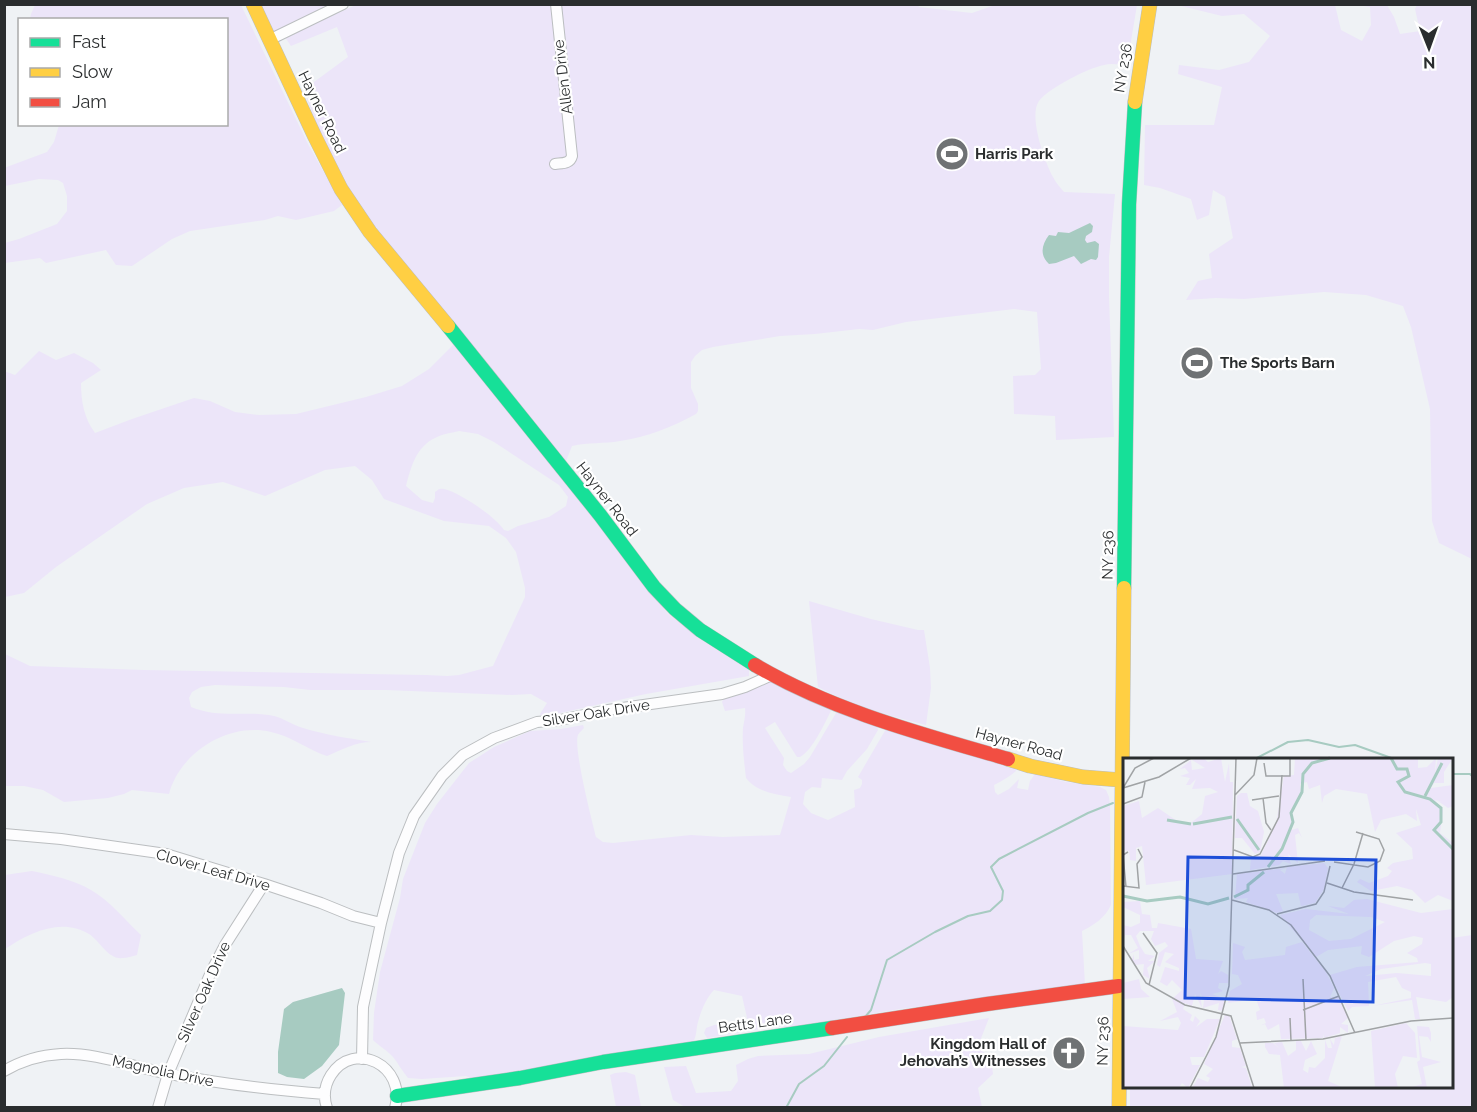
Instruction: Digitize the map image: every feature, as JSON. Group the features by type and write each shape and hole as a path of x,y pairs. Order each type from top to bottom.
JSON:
{"street":[{"name":"Hayner Road","path":"253,4 342,191 370,232 479,363 654,587 675,609 700,630 731,651 772,675 832,702 895,726 1030,766 1083,777 1121,780"},
{"path":"269,40 343,4"},
{"name":"Allen Drive","path":"555,164 570,161 572,156 556,4"},
{"name":"NY 236","path":"1119,1107 1129,204 1134,105 1150,4"},
{"name":"Silver Oak Drive","path":"362,1059 363,1007 399,853 414,816 442,776 463,755 494,738 537,722 722,694 772,675"},
{"name":"Clover Leaf Drive","path":"4,834 61,838 166,854 264,884 353,916 381,923"},
{"name":"Silver Oak Drive","path":"158,1107 168,1074 211,972 241,917 264,884"},
{"name":"Betts Lane","path":"362,1059 373,1061 390,1074 395,1084 396,1102 649,1055 1119,986"},
{"name":"Magnolia Drive","path":"4,1071 36,1058 61,1054 87,1055 168,1074 242,1087 325,1094"},
{"path":"327,1107 325,1094 333,1071 341,1064 362,1059"}],"shaded area":[{"path":"358,4 917,4 919,7 972,13 998,4 1137,5 1127,65 1104,65 1069,79 1039,101 1035,117 1046,161 1054,179 1064,192 1115,194 1109,257 1114,437 1056,440 1055,416 1014,414 1013,376 1035,375 1041,369 1037,312 1014,309 906,322 873,330 859,329 780,336 702,350 691,362 691,388 698,404 696,414 640,437 572,446 566,461 359,207 325,145 307,99 314,82 348,57 337,27 291,46 285,37"},
{"path":"35,5 241,5 308,144 342,205 334,211 296,220 278,216 190,231 172,239 132,266 116,265 106,250 46,263 40,258 5,263 5,243 57,224 67,211 67,196 63,183 58,180 39,179 5,186 4,168 47,152 54,142 59,126 228,126 228,18 30,18"},
{"path":"259,5 334,5 272,33"},
{"path":"1177,5 1335,5 1341,30 1362,41 1371,25 1370,7 1357,5 1387,5 1400,34 1420,31 1415,9 1417,5 1472,5 1472,559 1439,543 1432,521 1430,409 1411,327 1403,306 1366,295 1324,292 1244,299 1186,300 1198,281 1212,278 1209,254 1233,238 1225,197 1213,190 1209,215 1197,220 1191,199 1144,185 1145,125 1214,125 1222,87 1178,74 1179,65 1219,70 1249,62 1270,36 1244,14 1222,16"},
{"path":"1090,223 1093,226 1092,232 1086,236 1085,240 1087,243 1095,241 1099,244 1096,260 1091,259 1081,264 1074,256 1056,263 1049,264 1046,261 1043,250 1049,235 1056,236 1058,232 1069,233"},
{"path":"455,343 668,614 703,641 749,670 749,676 646,694 542,717 540,714 547,703 531,694 310,690 215,685 201,687 192,692 189,698 191,707 202,711 274,716 299,727 371,742 354,745 327,756 271,732 255,730 223,736 195,753 175,779 169,794 132,790 108,798 64,802 43,790 24,786 5,786 5,654 30,666 459,675 493,666 525,597 525,588 516,552 506,538 489,526 444,521 384,499 372,480 355,466 325,470 265,496 223,482 184,488 147,504 56,567 24,593 5,597 4,371 15,375 39,351 56,360 74,353 93,363 101,370 81,383 81,390 86,415 95,433 194,398 210,401 235,412 259,415 296,414 402,386 429,369","holes":["459,431 478,434 559,485 568,497 566,506 549,517 508,531 477,506 451,491 438,489 435,492 433,503 422,500 406,486 415,458 429,442"]},
{"path":"809,601 871,619 924,630 931,688 926,725 871,709 818,687"},
{"path":"765,682 778,682 829,707 831,711 814,743 800,757 797,757 775,722 765,728 784,758 783,765 791,773 810,757 836,713 839,712 877,726 878,730 867,749 842,780 822,778 821,788 812,787 805,792 803,804 811,813 828,820 855,807 854,790 860,788 862,784 862,780 858,777 886,729 1015,768 1016,771 994,785 998,795 1009,789 1019,779 1017,788 1028,790 1035,774 1106,790 1110,805 1111,905 1099,921 1082,931 1085,985 900,1009 707,1038 704,1033 706,1028 714,1025 748,1022 742,996 714,990 702,1009 693,1042 473,1079 466,1076 408,1078 393,1057 373,1040 380,972 403,879 425,823 469,763 494,747 530,731 583,725 584,728 578,734 577,742 580,768 596,837 603,842 691,835 723,837 780,835 791,797 761,789 746,778 743,740 745,708 725,711 722,702 724,698"},
{"path":"32,871 78,883 105,900 141,935 137,955 123,958 113,956 89,934 67,927 46,929 5,949 5,875"},
{"path":"1472,935 1472,1107 1130,1107 1130,1088 1453,1088 1453,938"},
{"path":"342,988 345,993 339,1045 322,1066 304,1079 287,1077 278,1073 278,1052 284,1009 293,1002"},
{"path":"989,1018 978,1046 991,1060 993,1074 978,1088 982,1107 685,1107 673,1100 664,1067 686,1066 696,1093 731,1091 738,1081 736,1065 758,1056 809,1054 879,1037"},
{"path":"626,1072 635,1075 641,1107 616,1107 610,1075"}],"waterway":[{"path":"1257,758 1288,742 1308,740 1339,747 1355,745 1391,758"},
{"path":"1453,774 1472,776"},
{"path":"865,1017 871,1010 887,960 968,916 990,911 1002,900 1003,891 991,867 999,859 1088,813 1113,803"},
{"path":"786,1108 799,1084 824,1066 847,1037"}],"traffic: fast":[{"path":"1124,588 1129,204 1135,102"},
{"path":"448,326 600,515 654,587 700,630 755,665"},
{"path":"397,1096 832,1028"}],"traffic: slow":[{"path":"253,4 341,189 370,232 448,326"},
{"path":"1135,102 1150,4"},
{"path":"1119,1108 1124,588"},
{"path":"1008,759 1083,777 1121,780"}],"traffic: jam":[{"path":"755,665 815,696 879,720 1008,759"},
{"path":"832,1028 1119,986"}],"place":[{"name":"Harris Park","path":"952,154"},
{"name":"The Sports Barn","path":"1197,363"},
{"name":"Kingdom Hall of Jehovah’s Witnesses","path":"1069,1053"}]}
